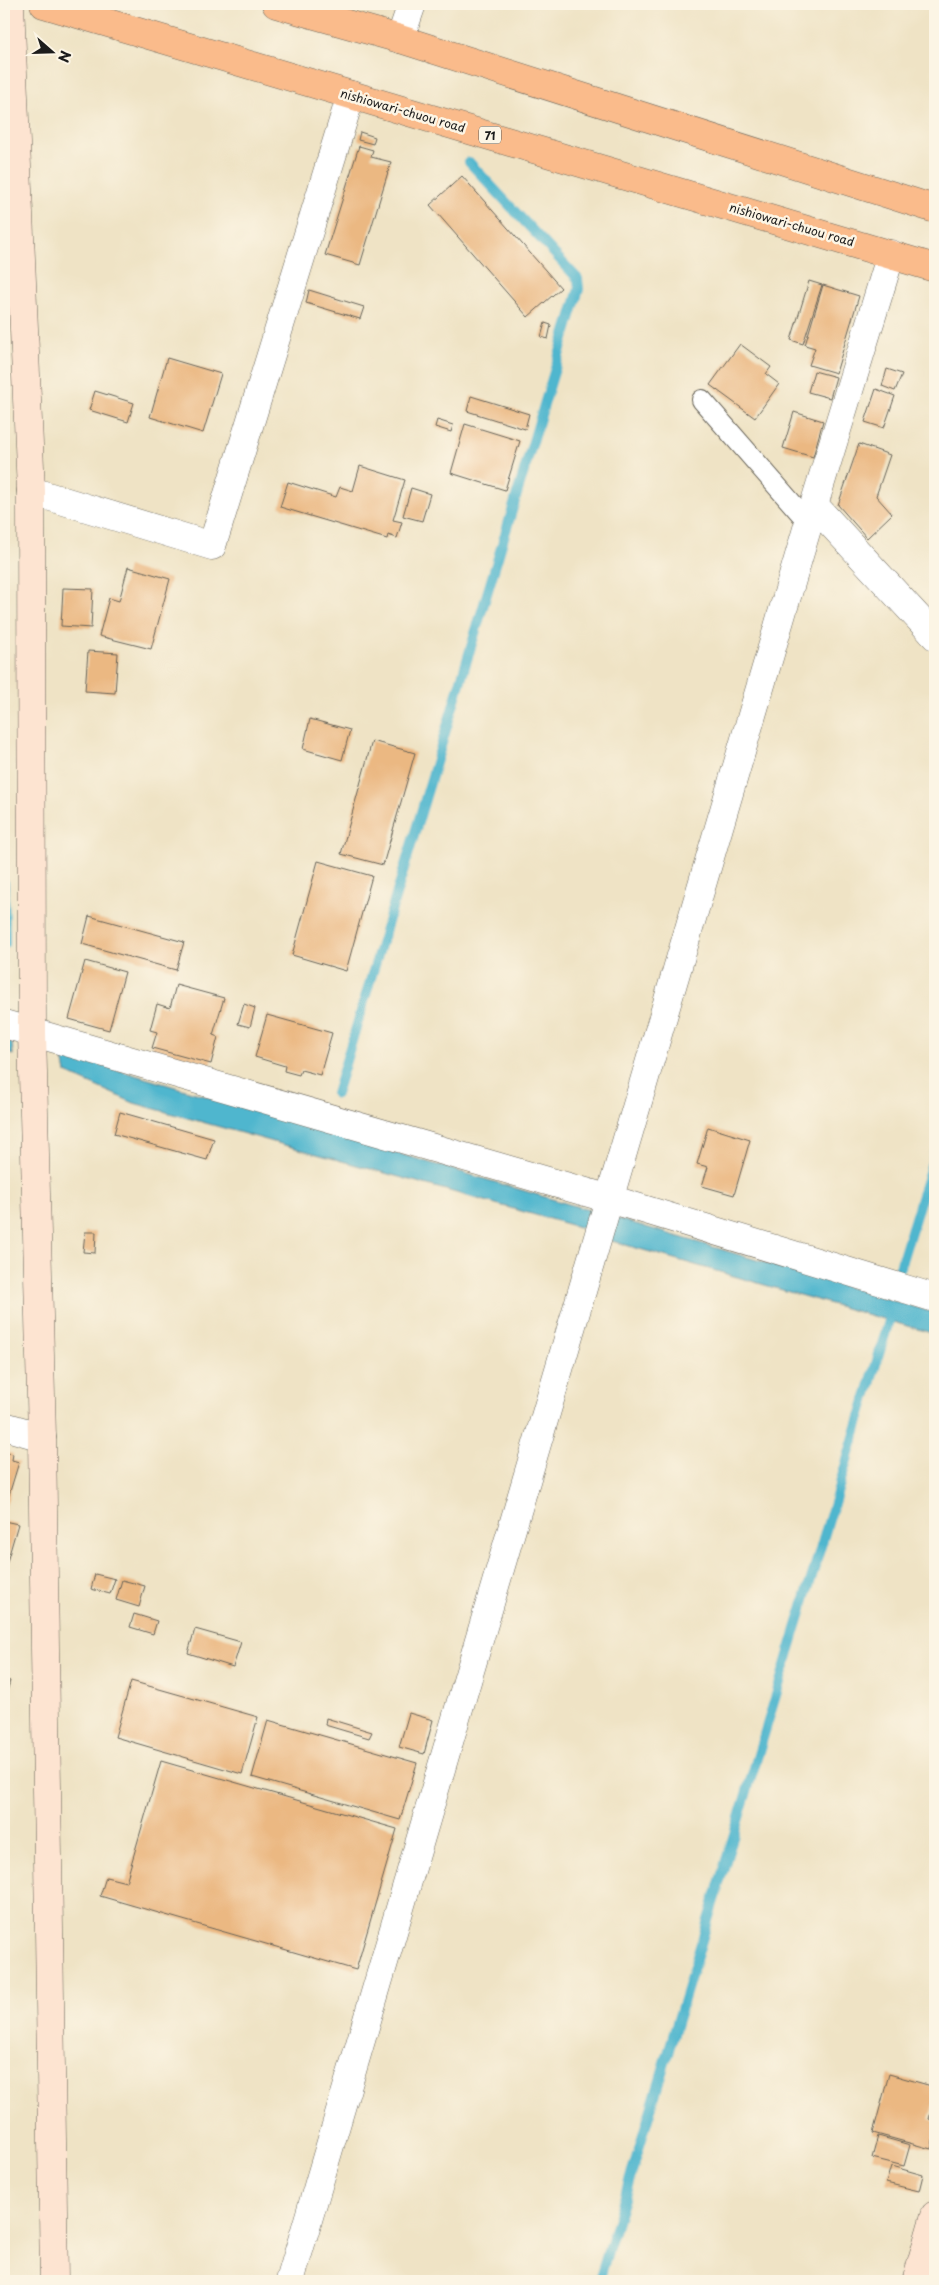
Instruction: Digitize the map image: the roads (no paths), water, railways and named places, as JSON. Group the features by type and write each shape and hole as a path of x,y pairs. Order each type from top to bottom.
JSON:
{"main road":[{"name":"nishiowari-chuou road","path":"44,4 935,268"},
{"path":"276,4 400,39 935,209"}],"street":[{"path":"10,4 30,491 32,1032 42,1437 54,2281"},
{"path":"400,39 412,4"},
{"path":"30,491 212,546 352,95"},
{"path":"290,2281 812,514 891,254"},
{"path":"812,514 935,636"},
{"path":"4,1024 608,1204 935,1298"},
{"path":"4,1426 42,1437"},
{"path":"916,2281 935,2215"}],"lane":[{"path":"702,400 812,514"}],"water":[{"path":"4,1040 12,1042 13,1055 4,1052"},
{"path":"71,1056 935,1313 935,1334 612,1241 589,1230 134,1103 66,1073 63,1058"}],"waterway":[{"path":"336,1094 579,289 578,279 469,162"},
{"path":"4,883 5,944"},
{"path":"900,1267 935,1153"},
{"path":"599,2281 889,1321"}]}
